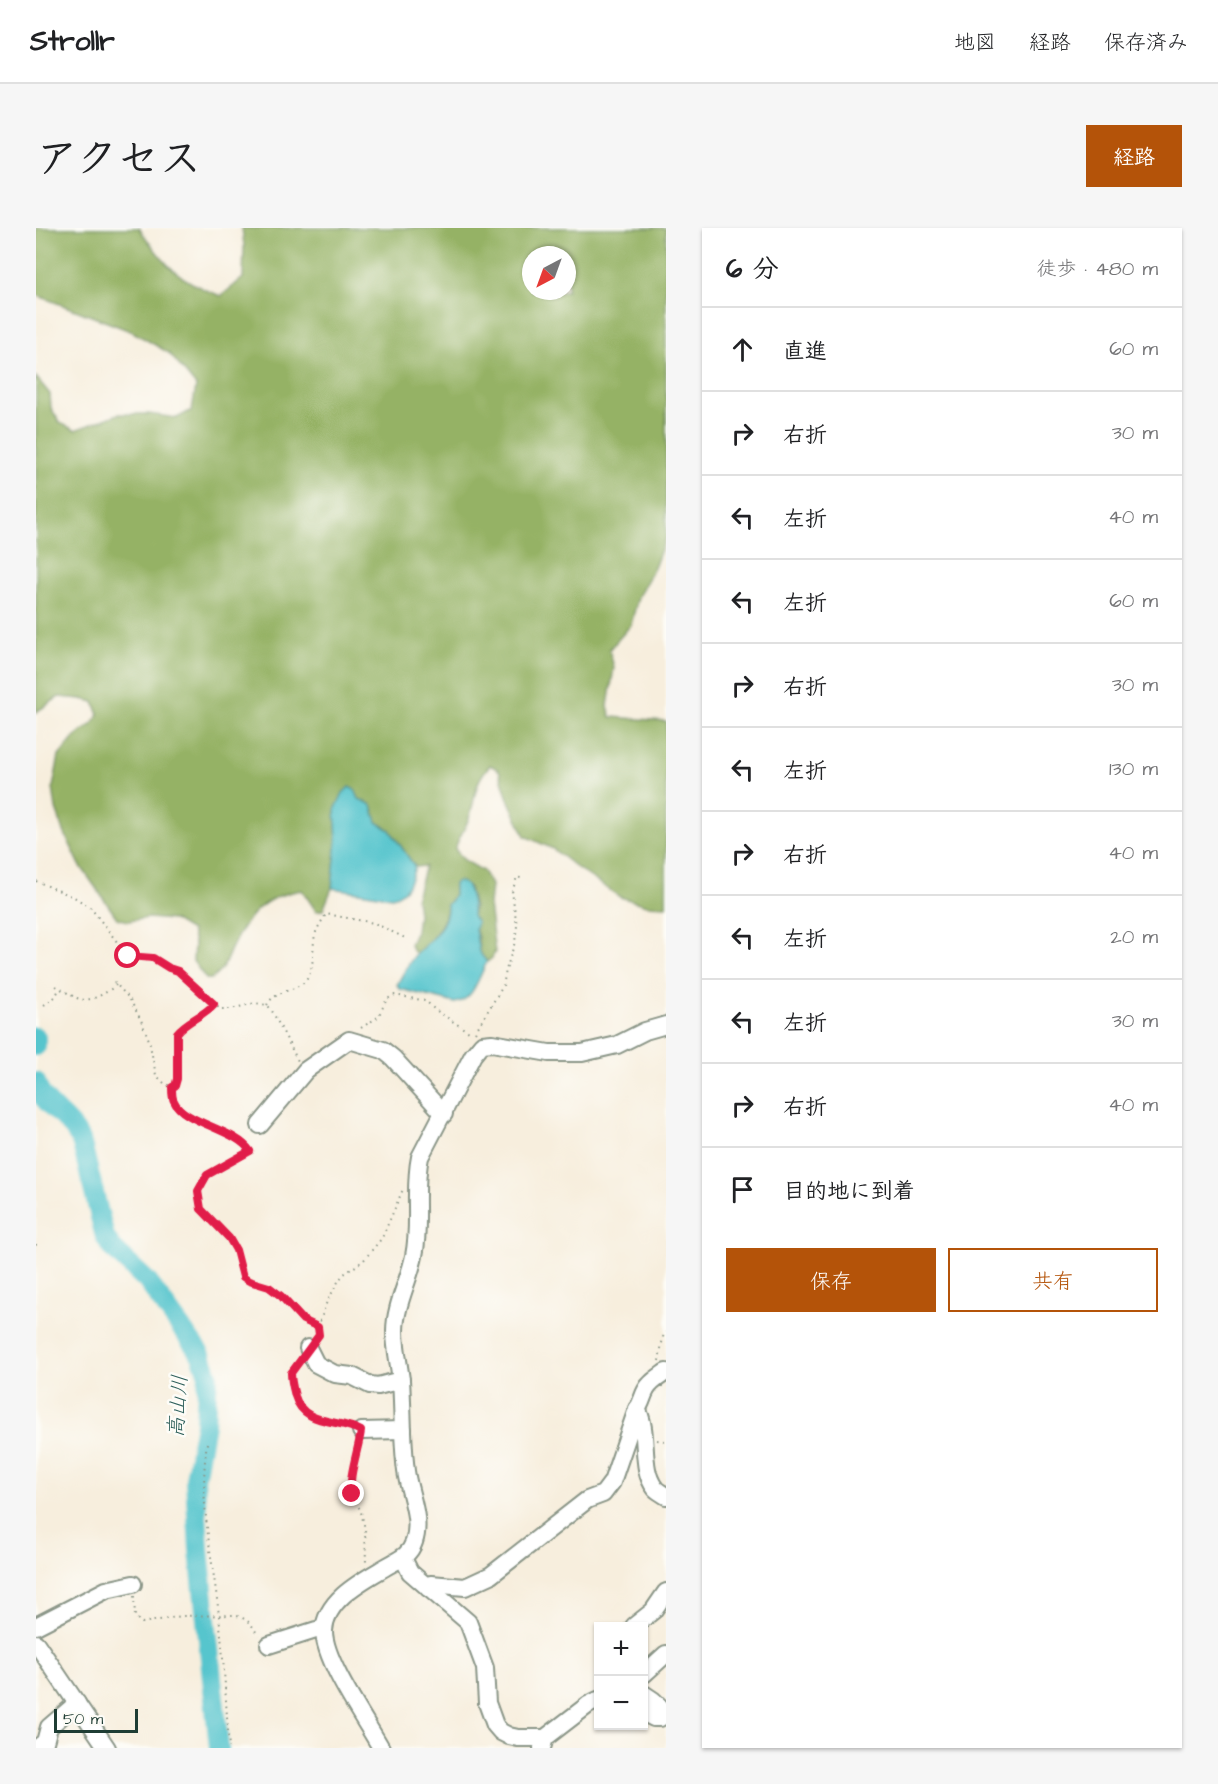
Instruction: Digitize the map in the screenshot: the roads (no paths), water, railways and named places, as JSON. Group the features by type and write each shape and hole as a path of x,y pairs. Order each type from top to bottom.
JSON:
{"street":[{"path":"381,1748 330,1656 324,1630 335,1603 369,1577 403,1558 415,1541 416,1519 406,1472 401,1380 395,1329 414,1256 418,1220 417,1176 420,1157 473,1055 482,1044 492,1042 549,1053 582,1053 617,1045 645,1031 666,1025"},
{"path":"260,1125 306,1070 349,1040 377,1048 393,1058 444,1114"},
{"path":"308,1348 316,1364 335,1374 352,1376 370,1385 378,1386 401,1380"},
{"path":"428,1588 431,1584 465,1587 491,1575 582,1504 603,1494 612,1482 644,1394 649,1385 666,1372"},
{"path":"637,1410 642,1418 646,1464 652,1484 656,1490 666,1496"},
{"path":"361,1431 403,1430"},
{"path":"403,1558 410,1572 468,1622 485,1668 487,1703 495,1725 501,1732 509,1736 543,1743 594,1702"},
{"path":"36,1626 106,1590 133,1584"},
{"path":"639,1622 653,1611 666,1592"},
{"path":"269,1646 316,1630 324,1630"},
{"path":"36,1643 107,1748"},
{"path":"648,1670 666,1654"},
{"path":"648,1697 660,1706 665,1717 654,1718 648,1715"},
{"path":"37,1748 45,1742 49,1727 77,1703"}],"water":[{"path":"349,787 355,790 359,799 372,805 377,822 390,830 415,867 408,886 402,893 392,897 332,888 337,840 335,810 343,793"},
{"path":"457,881 469,890 472,916 477,922 475,929 479,952 487,962 475,987 467,998 455,1003 400,989 397,985 410,963 442,925 447,905 454,896 454,884"}],"waterway":[{"name":"高山川","path":"36,1037 36,1046"},
{"name":"高山川","path":"36,1082 43,1096 70,1125 82,1144 105,1237 113,1249 147,1281 201,1355 208,1375 205,1424 195,1479 199,1550 219,1748"}]}
